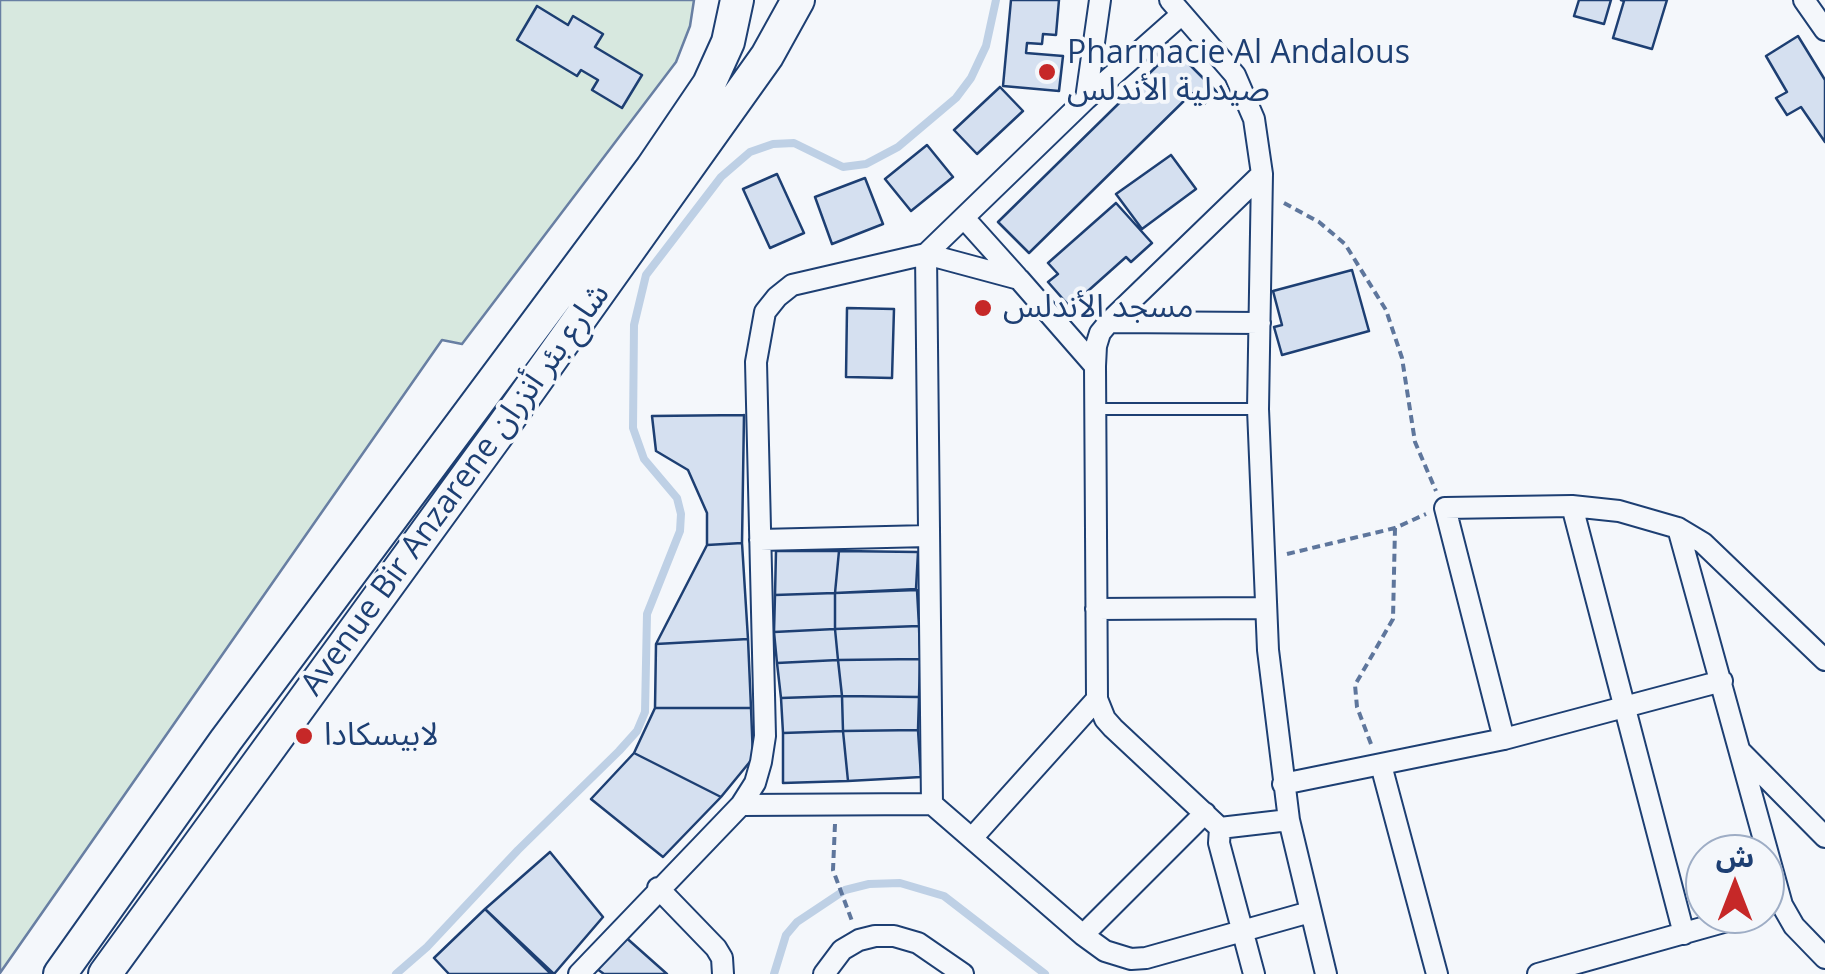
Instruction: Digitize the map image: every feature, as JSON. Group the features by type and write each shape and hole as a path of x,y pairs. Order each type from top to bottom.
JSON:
{"main road":[{"name":"Avenue Bir Anzarene شارع بئر أنزران","path":"60,974 226,740 652,168 708,84 728,42 737,0"},
{"name":"Avenue Bir Anzarene شارع بئر أنزران","path":"105,974 502,428 766,56 798,0"}],"street":[{"path":"1086,99 1100,0"},
{"path":"1804,0 1825,30"},
{"path":"932,804 926,254 1176,7 1236,74 1254,119 1262,183 1258,409 1266,608 1289,820 1326,974"},
{"path":"1254,974 1212,820 1113,728 1097,698 1095,366 1100,333 1109,322 1262,183"},
{"path":"964,218 1095,366"},
{"path":"579,974 741,805 755,783 765,736 756,362 765,312 776,296 792,285 926,254 1019,279"},
{"path":"1109,322 1260,323"},
{"path":"1538,974 1581,968 1684,934 1572,506"},
{"path":"1504,739 1445,508 1572,506 1619,512 1678,528 1703,543 1825,660"},
{"path":"1678,528 1722,681 1758,834"},
{"path":"760,540 928,536"},
{"path":"1096,609 1266,608"},
{"path":"1284,784 1504,739 1722,681"},
{"path":"973,837 1097,698"},
{"path":"1740,751 1824,833"},
{"path":"1380,766 1437,974"},
{"path":"741,805 932,804 1083,935 1133,966 1146,958 1310,912"},
{"path":"1083,935 1212,820 1289,820"},
{"path":"658,888 716,948 722,958 723,974"},
{"path":"1785,918 1825,958"},
{"path":"824,974 842,950 875,936 894,936 918,943 957,973"}],"lane":[{"path":"1098,408 1258,409"}],"path":[{"path":"1262,183 1346,244 1360,264 1394,329 1415,442 1445,508 1395,528 1262,560"},
{"path":"1380,766 1354,694 1357,678 1393,618 1395,528"},
{"path":"836,804 833,870 850,916"}],"shaded area":[{"path":"0,0 694,0 690,26 676,62 462,344 442,340 0,973"}],"building":[{"path":"1011,0 1059,0 1056,35 1043,34 1042,44 1027,43 1026,53 1063,56 1059,91 1003,86"},
{"path":"1579,0 1611,0 1604,24 1574,16"},
{"path":"1621,0 1667,0 1652,49 1613,38 1624,1"},
{"path":"537,6 568,25 573,16 603,34 595,47 642,75 622,108 592,90 598,80 581,70 577,76 517,40"},
{"path":"1798,36 1825,80 1825,142 1801,107 1787,115 1776,98 1787,92 1766,56"},
{"path":"1166,41 1217,92 1203,105 1192,93 1029,253 998,222 1163,60 1155,52"},
{"path":"1000,87 1023,111 977,154 954,130"},
{"path":"927,145 953,177 911,211 885,179"},
{"path":"1171,155 1196,189 1142,229 1116,194"},
{"path":"777,174 804,233 770,248 743,189"},
{"path":"865,178 883,224 832,244 815,197"},
{"path":"1116,203 1152,243 1131,262 1126,257 1070,307 1048,282 1058,274 1048,263"},
{"path":"1352,270 1369,331 1282,355 1274,327 1282,325 1273,291"},
{"path":"847,308 894,309 892,378 846,377"},
{"path":"744,415 742,543 707,545 707,513 688,470 656,451 652,416"},
{"path":"742,543 748,639 656,644 707,545"},
{"path":"776,551 839,551 835,593 775,595"},
{"path":"839,551 918,552 916,589 835,593"},
{"path":"917,590 919,626 835,629 835,593"},
{"path":"835,593 835,629 774,632 775,595"},
{"path":"919,626 920,659 838,660 835,629"},
{"path":"835,629 838,660 777,663 774,632"},
{"path":"748,639 751,708 655,708 656,644"},
{"path":"920,659 919,697 842,696 838,660"},
{"path":"838,660 842,696 781,698 777,663"},
{"path":"842,696 843,731 783,733 781,698"},
{"path":"842,696 919,697 918,730 843,731"},
{"path":"655,708 751,708 753,758 721,797 634,753"},
{"path":"918,730 921,777 848,781 843,731"},
{"path":"843,731 848,781 783,783 783,733"},
{"path":"634,753 721,797 663,857 591,799"},
{"path":"550,852 603,917 554,974 485,909"},
{"path":"485,909 551,974 449,974 434,958"},
{"path":"622,934 667,974 604,974 593,966"}],"waterway":[{"path":"396,974 619,751 637,731 645,712 647,614 680,531 681,514 677,498 644,459 633,428 634,325 646,275 721,177 750,152 773,144 794,143 843,167 866,164 898,147 956,98 971,78 986,46 996,0"},
{"path":"774,974 786,935 797,922 845,890 900,883 944,896 1045,974"}],"place":[{"name":"Pharmacie Al Andalous صيدلية الأندلس","path":"1047,72"},
{"name":"مسجد الأندلس","path":"983,308"},
{"name":"لابيسكادا","path":"304,736"}]}
